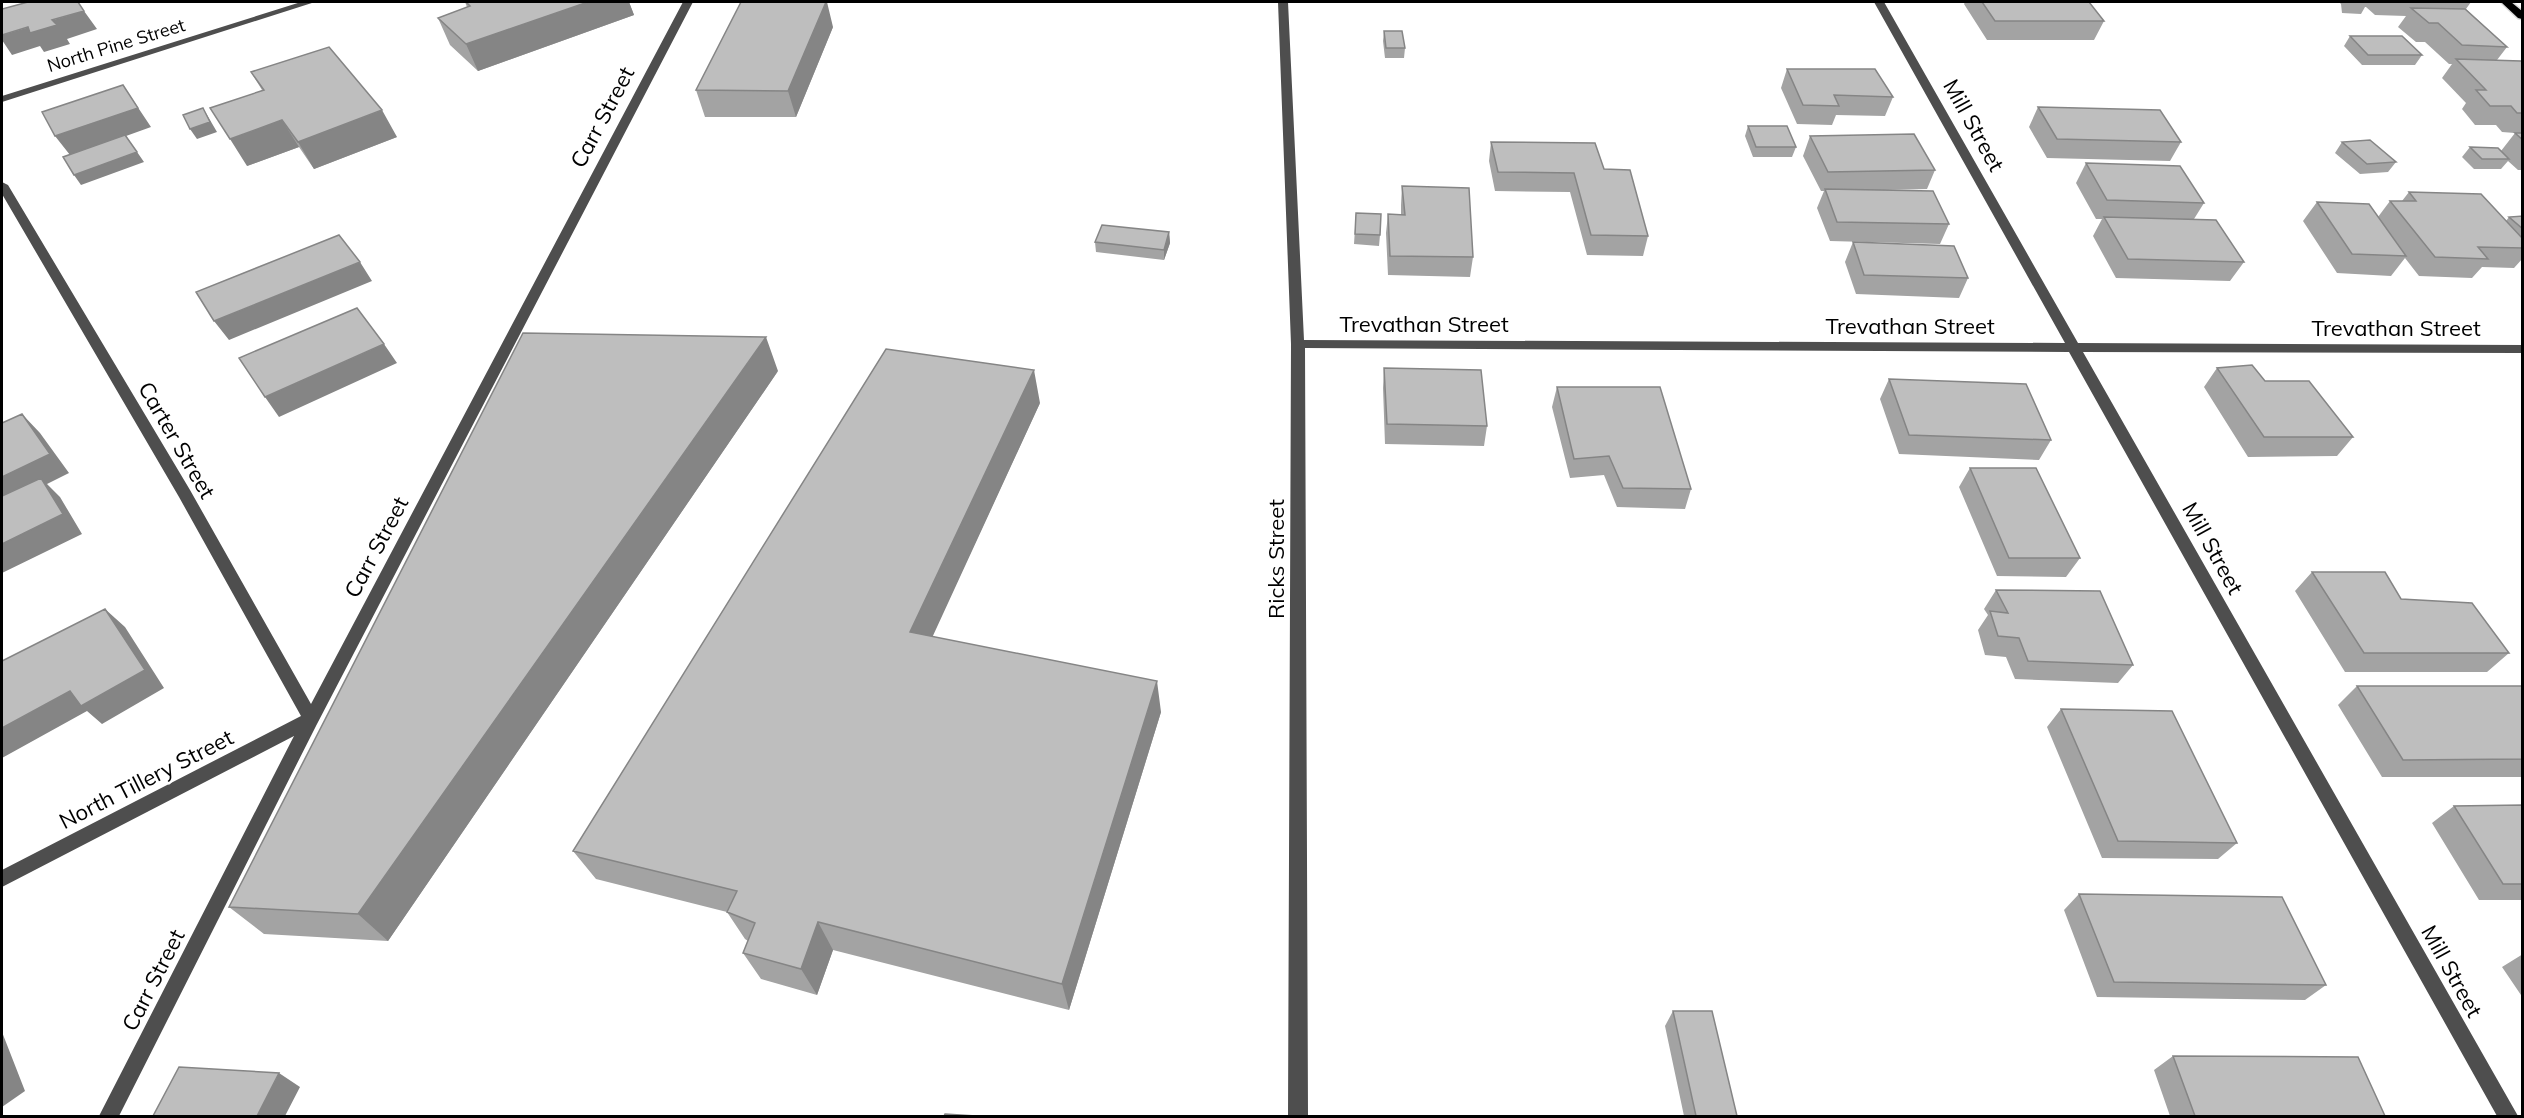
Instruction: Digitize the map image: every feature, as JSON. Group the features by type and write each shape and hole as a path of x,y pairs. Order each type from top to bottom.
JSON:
{"main road":[{"path":"2506,2 2523,16"}],"street":[{"name":"North Pine Street","path":"2,99 310,2"},
{"name":"Carr Street","path":"109,1116 311,719 688,2"},
{"name":"Ricks Street","path":"1283,2 1298,344 1298,1116"},
{"name":"Mill Street","path":"1879,2 2508,1116"},
{"name":"Carter Street","path":"2,184 184,494 311,719"},
{"name":"Trevathan Street","path":"1298,344 2523,350"},
{"name":"North Tillery Street","path":"2,879 311,719"}],"building":[{"path":"28,2 78,2 84,11 52,20 57,25 30,33 28,27 2,35 2,9"},
{"path":"466,2 588,2 466,44 438,18 470,6"},
{"path":"741,2 826,2 788,91 696,90"},
{"path":"1982,2 2089,2 2104,21 1995,21"},
{"path":"2411,8 2465,9 2507,47 2462,45 2438,23 2429,23"},
{"path":"1384,31 1402,31 1405,48 1386,48"},
{"path":"2350,36 2402,36 2422,55 2368,55"},
{"path":"329,47 382,110 298,142 282,120 230,139 210,108 264,90 251,72"},
{"path":"2456,59 2523,62 2523,113 2517,113 2511,106 2490,106 2476,90 2486,90"},
{"path":"1787,69 1875,69 1893,97 1834,95 1839,106 1803,105"},
{"path":"123,85 138,108 55,136 42,112"},
{"path":"2038,107 2160,110 2181,142 2057,139"},
{"path":"203,108 210,122 190,129 183,115"},
{"path":"1748,126 1787,126 1796,147 1756,147"},
{"path":"2515,133 2523,133 2523,140"},
{"path":"1914,134 1935,170 1828,172 1810,136"},
{"path":"125,135 137,152 74,175 63,157"},
{"path":"2370,140 2396,162 2367,164 2342,142"},
{"path":"1491,142 1595,143 1604,169 1630,170 1648,236 1591,235 1574,173 1498,172"},
{"path":"2470,147 2498,148 2509,159 2482,159"},
{"path":"2086,163 2180,166 2204,203 2107,200"},
{"path":"1402,186 1469,188 1473,257 1390,256 1388,214 1405,215"},
{"path":"1825,189 1933,191 1949,224 1837,222"},
{"path":"2409,192 2481,194 2523,239 2523,248 2478,247 2488,259 2435,257 2390,201 2416,201"},
{"path":"2317,202 2369,204 2406,256 2352,254"},
{"path":"1356,213 1381,214 1380,235 1355,234"},
{"path":"2523,216 2523,229 2509,217"},
{"path":"2104,217 2216,220 2244,262 2128,259"},
{"path":"1102,225 1169,232 1164,250 1095,242"},
{"path":"339,235 360,262 214,321 196,292"},
{"path":"1853,242 1954,246 1968,278 1864,275"},
{"path":"357,308 384,344 265,397 239,358"},
{"path":"523,333 766,337 358,914 229,907"},
{"path":"886,349 1034,370 910,632 1157,681 1062,984 818,922 801,969 743,953 755,923 727,912 737,891 573,851"},
{"path":"2252,365 2265,381 2309,381 2353,437 2264,437 2217,368"},
{"path":"1384,368 1481,370 1487,426 1387,424"},
{"path":"1889,379 2026,384 2051,440 1909,435"},
{"path":"1557,387 1660,387 1691,489 1623,488 1609,456 1574,459"},
{"path":"22,414 50,454 2,477 2,423"},
{"path":"1970,468 2036,468 2080,558 2009,558"},
{"path":"41,478 63,514 2,544 2,496"},
{"path":"2312,572 2385,572 2401,599 2472,603 2509,653 2364,653"},
{"path":"1996,590 2100,591 2133,665 2028,661 2019,638 1998,636 1990,611 2008,613"},
{"path":"105,609 145,670 81,706 70,691 2,728 2,661"},
{"path":"2357,686 2523,686 2523,759 2403,760"},
{"path":"2061,709 2172,711 2237,843 2118,841"},
{"path":"2523,805 2523,884 2503,884 2454,806"},
{"path":"2079,894 2282,897 2326,985 2114,982"},
{"path":"1673,1011 1712,1011 1737,1116 1696,1116"},
{"path":"2173,1056 2358,1057 2385,1116 2195,1116"},
{"path":"179,1067 279,1073 257,1116 153,1116"},
{"path":"945,1114 976,1116 944,1116"}]}
